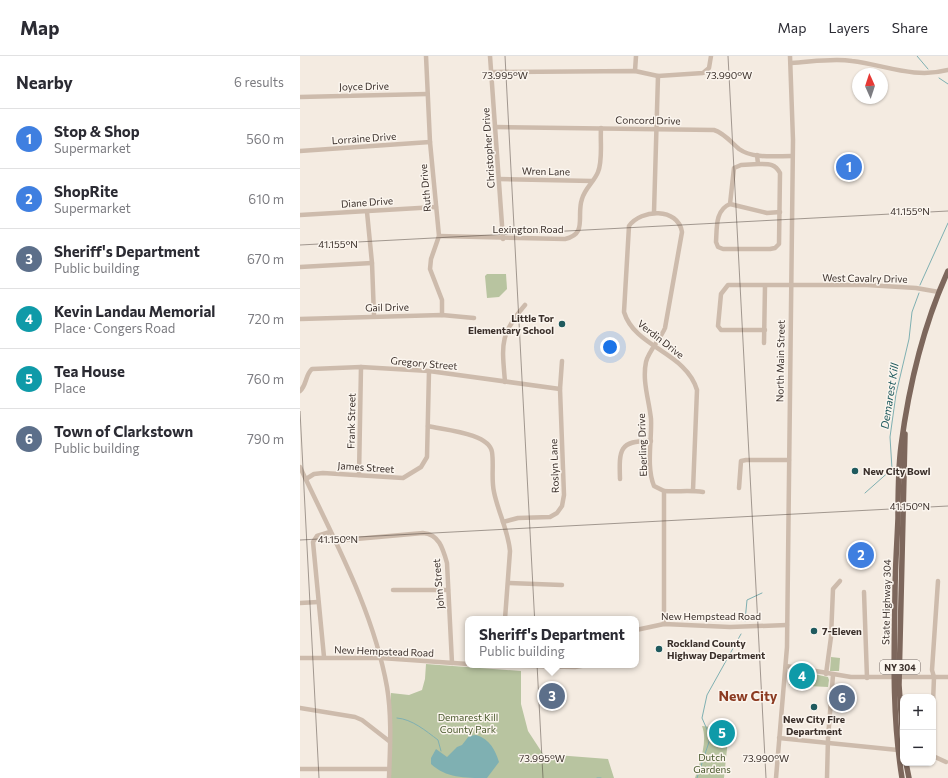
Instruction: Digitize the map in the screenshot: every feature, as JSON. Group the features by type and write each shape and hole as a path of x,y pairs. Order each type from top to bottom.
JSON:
{"main road":[{"name":"State Highway 304","path":"902,778 894,718 893,678 901,447 918,355 939,292 948,271"},
{"name":"State Highway 304","path":"902,730 899,678 905,427"},
{"path":"907,766 909,778"}],"street":[{"name":"Ruth Drive","path":"426,56 430,142 439,236 431,259 430,269 442,300 442,315"},
{"name":"Christopher Drive","path":"490,56 504,239"},
{"path":"635,71 636,56"},
{"path":"491,72 635,71 658,76 703,73 709,68 711,56"},
{"name":"North Main Street","path":"776,778 786,666 787,625 792,156 790,56"},
{"path":"791,63 844,60 915,74 935,73 948,70"},
{"path":"654,212 658,129 658,76"},
{"name":"Joyce Drive","path":"300,97 427,94"},
{"name":"Concord Drive","path":"495,127 714,130 719,132 740,149 757,155 792,156"},
{"name":"Lexington Road","path":"439,236 504,239 565,239 573,237 579,231 581,200 598,172 601,128"},
{"name":"Lorraine Drive","path":"300,151 430,142"},
{"path":"757,155 758,164"},
{"path":"730,204 734,168 741,165 772,164 777,166 780,173 780,212 779,244 775,248 770,249 723,249 718,246 716,242 719,212 723,207 730,204 767,213 780,212"},
{"name":"Wren Lane","path":"499,179 592,181"},
{"name":"Diane Drive","path":"300,215 436,207"},
{"path":"367,212 372,262 374,316"},
{"name":"Eberling Drive","path":"654,212 673,217 680,223 682,232 665,328 646,360 644,375 649,405 651,441 650,476 654,486 664,491"},
{"name":"Verdin Drive","path":"654,212 639,216 633,220 629,226 624,312 627,322 633,330 686,370 694,378 697,390 693,490"},
{"path":"300,268 372,262"},
{"name":"West Cavalry Drive","path":"765,330 721,330 718,326 721,294 728,285 867,285 922,289 939,292"},
{"path":"764,343 765,286"},
{"path":"505,382 503,339 511,321 525,305"},
{"name":"Gail Drive","path":"300,319 442,315 474,318"},
{"name":"Roslyn Lane","path":"504,522 518,518 550,517 557,514 562,506 564,495 560,390 562,361"},
{"name":"Gregory Street","path":"300,391 304,388 308,373 312,368 361,367 429,371 560,390"},
{"name":"Frank Street","path":"359,476 361,367"},
{"name":"James Street","path":"306,479 314,474 324,473 403,478 411,475 421,467 427,457 429,371"},
{"path":"428,426 478,437 489,444 492,450 492,486 504,522 510,551 509,583 505,616"},
{"path":"620,480 619,460 628,443 635,440 651,441"},
{"path":"739,488 742,461 789,460"},
{"path":"300,467 367,615 381,658 389,704 389,778"},
{"path":"664,624 664,491 683,492 693,490 703,492"},
{"path":"324,657 313,542 317,536 330,532"},
{"name":"John Street","path":"334,541 430,533 437,538 443,548 447,563 452,663"},
{"path":"826,674 830,645 833,590 840,581"},
{"path":"933,694 934,678 932,670 938,581"},
{"path":"509,583 562,585"},
{"path":"393,590 448,590"},
{"path":"864,592 867,678"},
{"path":"300,603 318,602"},
{"name":"New Hempstead Road","path":"639,629 664,624 730,627 787,625"},
{"name":"New Hempstead Road","path":"300,658 381,658 465,664"},
{"path":"786,666 826,674 867,678 948,677"},
{"path":"827,778 833,675"},
{"path":"300,708 354,717 362,720 389,741"},
{"path":"779,738 898,750"},
{"path":"936,757 946,762"},
{"path":"300,769 389,770"}],"green space":[{"path":"487,274 506,274 507,289 499,297 487,298 485,276"},
{"path":"831,657 840,658 839,671 830,671"},
{"name":"Demarest Kill County Park","path":"426,664 521,671 521,704 528,731 543,754 608,759 614,778 389,778 391,693 409,695 422,690 425,679"},
{"path":"794,670 828,677 828,687 789,685 790,674"},
{"name":"Dutch Gardens","path":"702,726 729,729 724,778 695,778 704,745 704,732"}],"water":[{"path":"476,735 488,742 496,753 499,762 487,778 449,775 431,764 431,758 436,749 447,757 457,747 462,745 469,736"}],"waterway":[{"name":"Demarest Kill","path":"917,56 928,69"},
{"name":"Demarest Kill","path":"939,78 948,84"},
{"name":"Demarest Kill","path":"920,285 948,223"},
{"name":"Demarest Kill","path":"865,493 892,469 890,437 896,394 909,339 912,312 919,293"},
{"name":"Demarest Kill","path":"745,621 747,600 762,593"},
{"name":"Demarest Kill","path":"697,778 709,742 709,734 702,718 707,695 741,634"},
{"path":"397,718 413,723 429,733 438,740 441,751"}],"place":[{"name":"Stop & Shop","path":"849,167"},
{"name":"Little Tor Elementary School","path":"562,324"},
{"name":"New City Bowl","path":"855,471"},
{"name":"ShopRite","path":"861,555"},
{"name":"7-Eleven","path":"814,631"},
{"name":"Rockland County Highway Department","path":"659,649"},
{"name":"Kevin Landau Memorial","path":"802,676"},
{"name":"Sheriff's Department","path":"552,696"},
{"name":"Town of Clarkstown","path":"842,698"},
{"name":"New City Fire Department","path":"814,707"},
{"name":"Tea House","path":"722,733"}],"district":[{"name":"New City","path":"748,695"}]}
